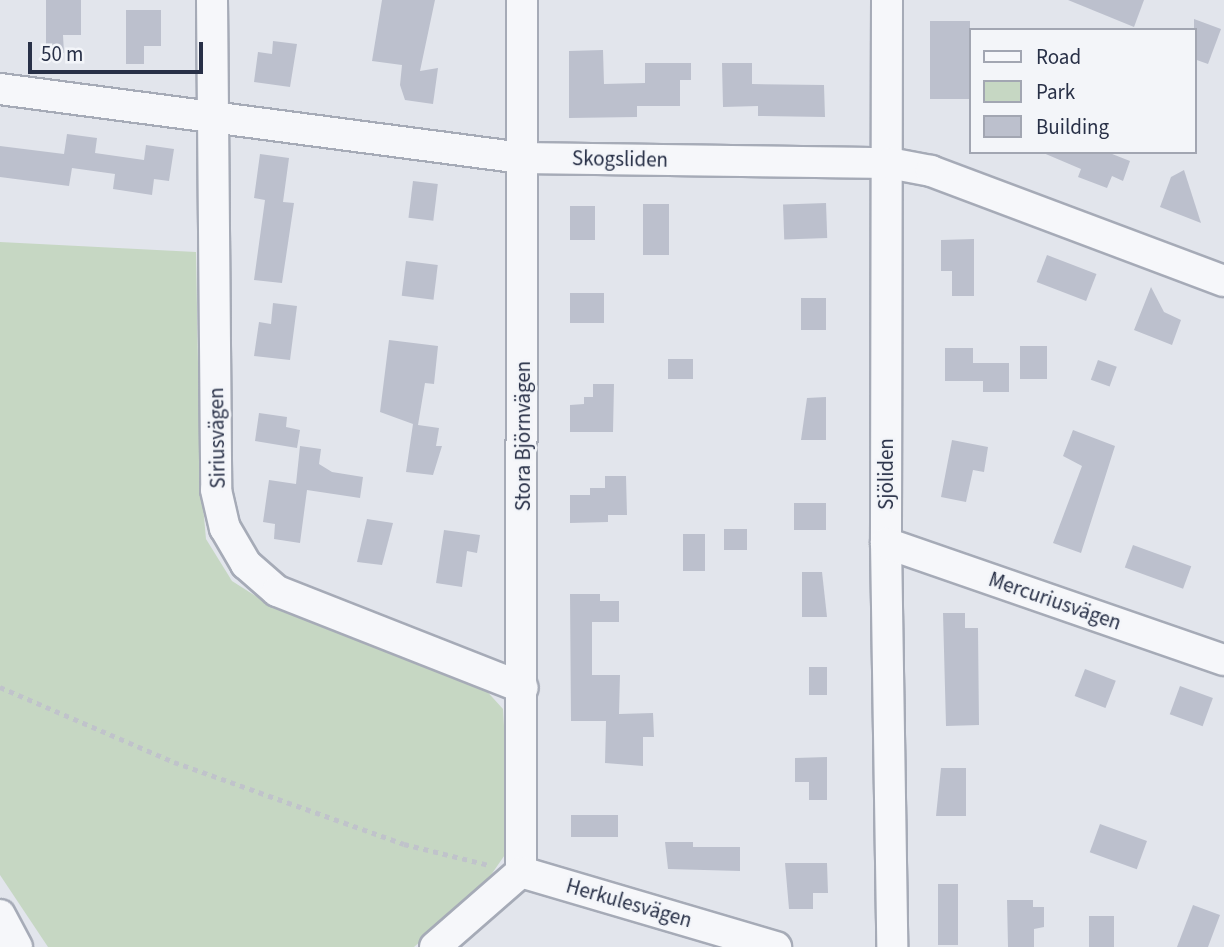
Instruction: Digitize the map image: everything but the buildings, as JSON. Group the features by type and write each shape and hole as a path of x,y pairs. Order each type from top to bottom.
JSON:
{"street":[{"name":"Siriusvägen","path":"212,0 216,490 225,527 246,565 277,591 523,688"},
{"name":"Stora Björnvägen","path":"521,872 522,0"},
{"name":"Sjöliden","path":"887,0 886,543 892,947"},
{"name":"Skogsliden","path":"0,89 213,115 522,158 888,163 931,171 1224,281"},
{"name":"Mercuriusvägen","path":"886,543 1224,660"},
{"name":"Herkulesvägen","path":"521,872 718,938 776,947"},
{"path":"435,947 521,872"},
{"path":"0,915 17,947"}],"path":[{"path":"0,687 105,736 316,813 404,844 521,872"}],"green space":[{"path":"0,242 196,252 200,472 206,539 232,581 273,607 483,687 503,709 511,846 482,888 414,947 48,947 0,875"}]}
